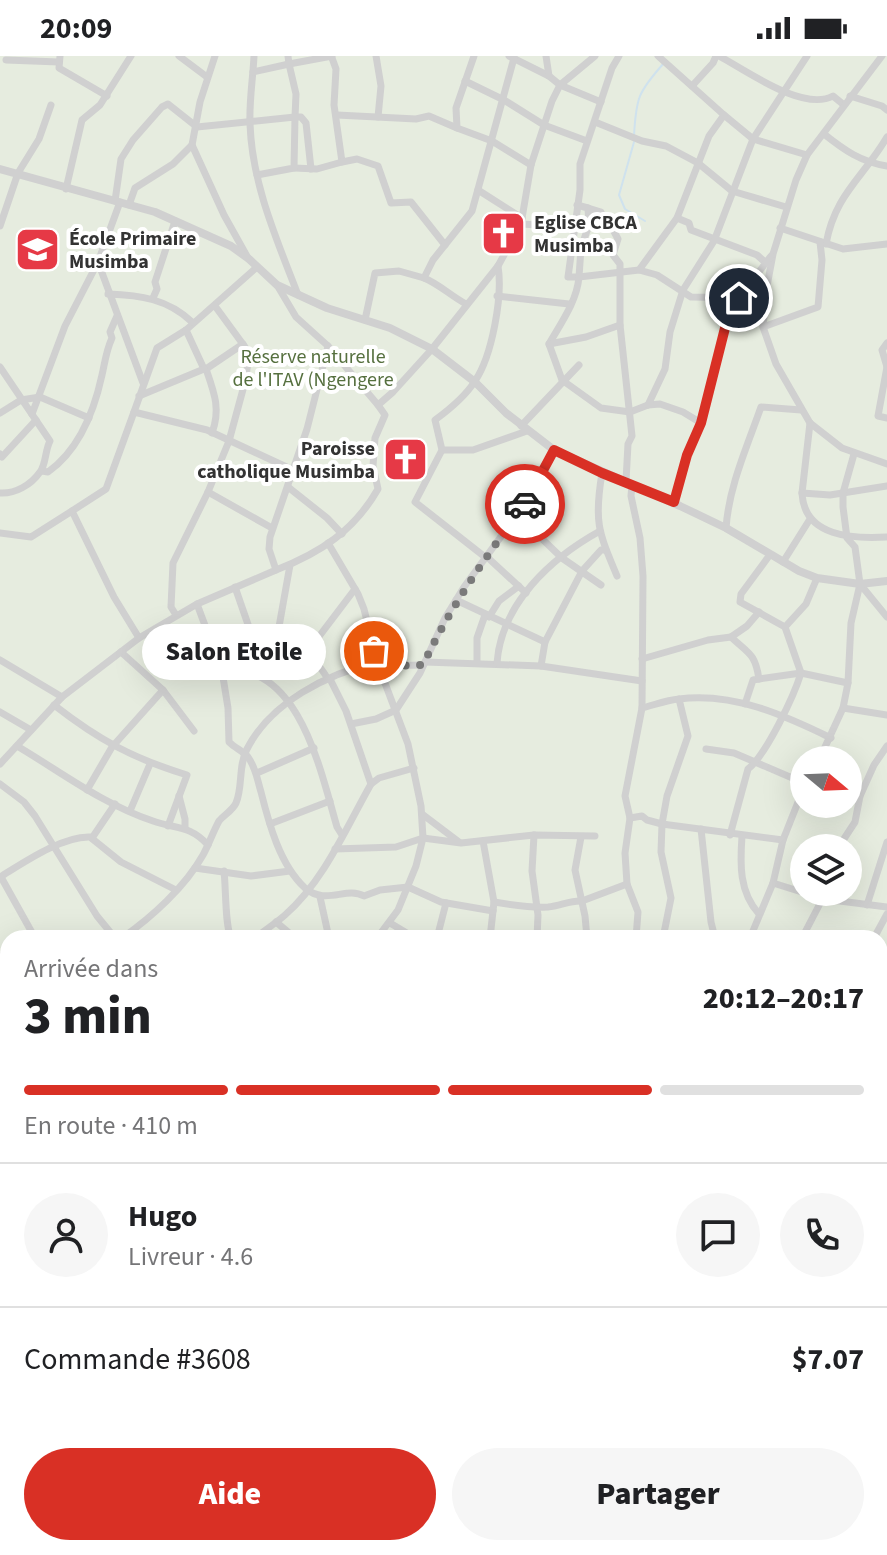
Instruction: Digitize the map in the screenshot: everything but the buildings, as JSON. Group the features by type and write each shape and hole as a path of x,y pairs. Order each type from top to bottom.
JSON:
{"street":[{"path":"66,189 82,120 107,96 131,56"},
{"path":"179,56 207,77"},
{"path":"121,203 135,188 173,164 192,145 200,102 214,56"},
{"path":"254,56 250,121 257,175 298,295"},
{"path":"376,56 381,86 378,117"},
{"path":"457,128 456,108 474,56"},
{"path":"546,56 549,76"},
{"path":"378,405 432,349 498,266 521,221 531,165 560,85 595,56"},
{"path":"619,56 580,164 568,277 639,270 657,275 691,297 739,298"},
{"path":"692,86 717,56 785,93 807,100 833,96 844,105"},
{"path":"648,405 665,369 670,332 683,290 714,241 753,139 807,56"},
{"path":"882,56 807,155 786,207 773,254 763,327 776,364 810,423 842,448 887,464"},
{"path":"253,72 289,60 332,57 336,69 334,105 342,162"},
{"path":"424,278 472,211 504,100 512,57 560,85 601,102"},
{"path":"5,58 59,59 59,68 107,96"},
{"path":"289,60 296,94 294,168"},
{"path":"662,60 753,139 807,155"},
{"path":"465,81 544,125 587,141"},
{"path":"850,96 887,110"},
{"path":"0,454 2,457 34,417 65,326 98,262 121,203 121,159 162,107 168,104 178,109 197,127 301,117 306,123 311,169"},
{"path":"0,226 18,173 39,139 51,105"},
{"path":"337,115 416,119 429,116 492,141 531,165"},
{"path":"639,270 677,218 709,136 724,115"},
{"path":"595,122 642,141 666,146 698,163 732,191 786,207"},
{"path":"824,134 852,155 872,164 887,166"},
{"path":"763,327 818,307 823,243 829,225 838,203 872,164 887,137"},
{"path":"192,145 224,215 249,259"},
{"path":"257,175 294,168 311,169 357,159 378,166 391,203 411,202 445,245"},
{"path":"0,169 121,203 175,221 231,246 277,285 390,328 432,349 554,450 674,502 726,528 769,556 817,578 860,584 887,581"},
{"path":"478,190 521,221 573,227"},
{"path":"577,205 601,212 604,222 610,224 618,239 613,255 620,264 620,325 632,436 628,444 629,482 640,538 643,576 642,708 625,796 630,818 625,853 627,884 638,912 637,930"},
{"path":"588,208 589,225 581,248 574,299 549,344 562,380 601,408 630,412 660,404 675,408 701,423"},
{"path":"677,218 689,223 691,230 757,255 765,262"},
{"path":"153,298 157,289 155,282 175,221"},
{"path":"780,228 843,249 887,244"},
{"path":"674,502 687,455 701,423 725,328 739,298 773,254"},
{"path":"98,262 143,383"},
{"path":"498,266 490,343 475,382 435,420 442,450 415,502 486,557 526,593"},
{"path":"0,533 31,537 106,489 157,348 186,330 257,267"},
{"path":"365,320 375,273 399,271 424,278 466,304"},
{"path":"0,764 62,697 139,638 197,604 290,565 328,543 357,520 378,489 373,466 375,438 385,415 328,346 296,317 277,285"},
{"path":"108,294 153,298 182,313 192,322"},
{"path":"497,296 569,304"},
{"path":"176,615 171,607 173,563 229,441 249,357 215,306"},
{"path":"42,471 48,472 63,462 75,449 89,418 112,338 110,332 117,316"},
{"path":"549,344 586,337 620,325"},
{"path":"186,330 205,369 218,412 212,433"},
{"path":"887,343 882,350 887,367 878,416 887,418"},
{"path":"139,396 205,369 243,344"},
{"path":"276,570 269,549 272,528 307,429 328,346"},
{"path":"442,450 473,450 524,428 562,380 579,365"},
{"path":"0,367 50,441 42,471 20,490 10,494 0,493"},
{"path":"0,413 21,400 40,397 89,418"},
{"path":"726,528 727,511 738,471 761,407 801,410"},
{"path":"134,412 212,433 293,470"},
{"path":"810,423 802,502 810,519 847,538 855,547 860,584 851,623 848,683 843,708 827,746"},
{"path":"351,724 396,710 424,664 456,600 530,497 554,450"},
{"path":"847,538 843,493 854,454"},
{"path":"602,473 596,506 600,531 617,576"},
{"path":"802,493 843,493 887,486"},
{"path":"288,487 342,534"},
{"path":"208,492 272,528"},
{"path":"72,511 114,597 139,638"},
{"path":"783,562 810,519"},
{"path":"497,663 505,624 526,593 546,570 577,543 600,531"},
{"path":"538,535 562,558 601,585"},
{"path":"847,538 887,537"},
{"path":"328,543 355,589 366,617 377,664 396,710 414,768 422,814 423,838 408,887 384,930"},
{"path":"541,666 545,642 565,609 582,571 595,555 606,550"},
{"path":"730,835 748,769 756,763 783,715 801,673 785,627 741,604 740,599 769,556"},
{"path":"277,638 290,565"},
{"path":"785,627 806,604 817,578"},
{"path":"860,584 887,617"},
{"path":"477,663 477,638 487,616 499,601 519,586"},
{"path":"235,587 252,636 236,669"},
{"path":"308,651 355,589"},
{"path":"456,600 545,642"},
{"path":"197,604 222,671 229,742 245,753 257,773 270,824 290,871 307,890 320,897 357,892 364,896 380,890 408,887 446,903 493,911"},
{"path":"642,659 708,640 731,637 747,626 759,612"},
{"path":"252,636 288,640 308,651 329,679 351,724 371,784"},
{"path":"731,637 755,657 759,679"},
{"path":"121,652 163,690 194,731"},
{"path":"0,660 62,697"},
{"path":"132,930 160,907 195,868 222,817 236,804 245,753 268,718 288,702 329,679 377,664 497,663 541,666 642,681"},
{"path":"222,671 236,669 261,676 288,702 314,748 342,835"},
{"path":"745,704 753,680 801,673 848,683"},
{"path":"87,790 112,747 163,690"},
{"path":"642,708 679,699 705,698 745,704 783,715 831,738"},
{"path":"665,930 671,898 661,852 662,824 667,796 688,736 679,699"},
{"path":"54,705 112,747 150,764 187,775 168,826"},
{"path":"843,708 887,715"},
{"path":"0,712 31,730"},
{"path":"17,746 87,790 168,826 194,832 208,845"},
{"path":"862,792 887,746"},
{"path":"257,773 314,748"},
{"path":"706,749 734,753 790,779"},
{"path":"130,811 150,764"},
{"path":"266,930 307,890 335,849 371,784 379,778 414,768"},
{"path":"0,784 24,802 108,930"},
{"path":"179,796 185,828"},
{"path":"270,824 330,801"},
{"path":"92,838 115,804"},
{"path":"422,814 461,843"},
{"path":"630,818 642,816 662,824 783,840"},
{"path":"753,930 773,883 791,818"},
{"path":"701,829 714,930"},
{"path":"335,849 396,847 423,838 461,843 534,835 595,836"},
{"path":"534,835 532,871 537,930"},
{"path":"742,836 740,861 744,887 751,905 759,914"},
{"path":"581,837 575,870 586,930"},
{"path":"31,930 1,877 76,838 92,838 121,862 176,890"},
{"path":"483,841 494,902 491,930"},
{"path":"867,905 887,842"},
{"path":"195,868 263,876 290,871"},
{"path":"224,871 228,930"},
{"path":"773,883 790,887"},
{"path":"494,902 537,907 582,901 627,884"},
{"path":"320,897 327,930"},
{"path":"439,930 446,903"},
{"path":"862,904 887,907"},
{"path":"806,930 819,906"},
{"path":"276,922 286,930"},
{"path":"390,923 402,930"}],"green space":[{"name":"Réserve naturelle de l'ITAV (Ngengere","path":"0,56 887,56 887,930 0,930"}],"waterway":[{"path":"634,136 640,96 664,63"},
{"path":"634,142 619,195 625,209 645,221"}],"way so far":[{"path":"374,651 378,666 423,665 464,587 525,504"}],"place":[{"name":"Eglise CBCA Musimba","path":"503,233"},
{"name":"École Primaire Musimba","path":"38,249"},
{"name":"Paroisse catholique Musimba","path":"406,460"},
{"name":"Salon Etoile","path":"374,651"}],"route":[{"path":"525,504 554,450 674,502 687,455 701,423 725,328 739,298"}]}
